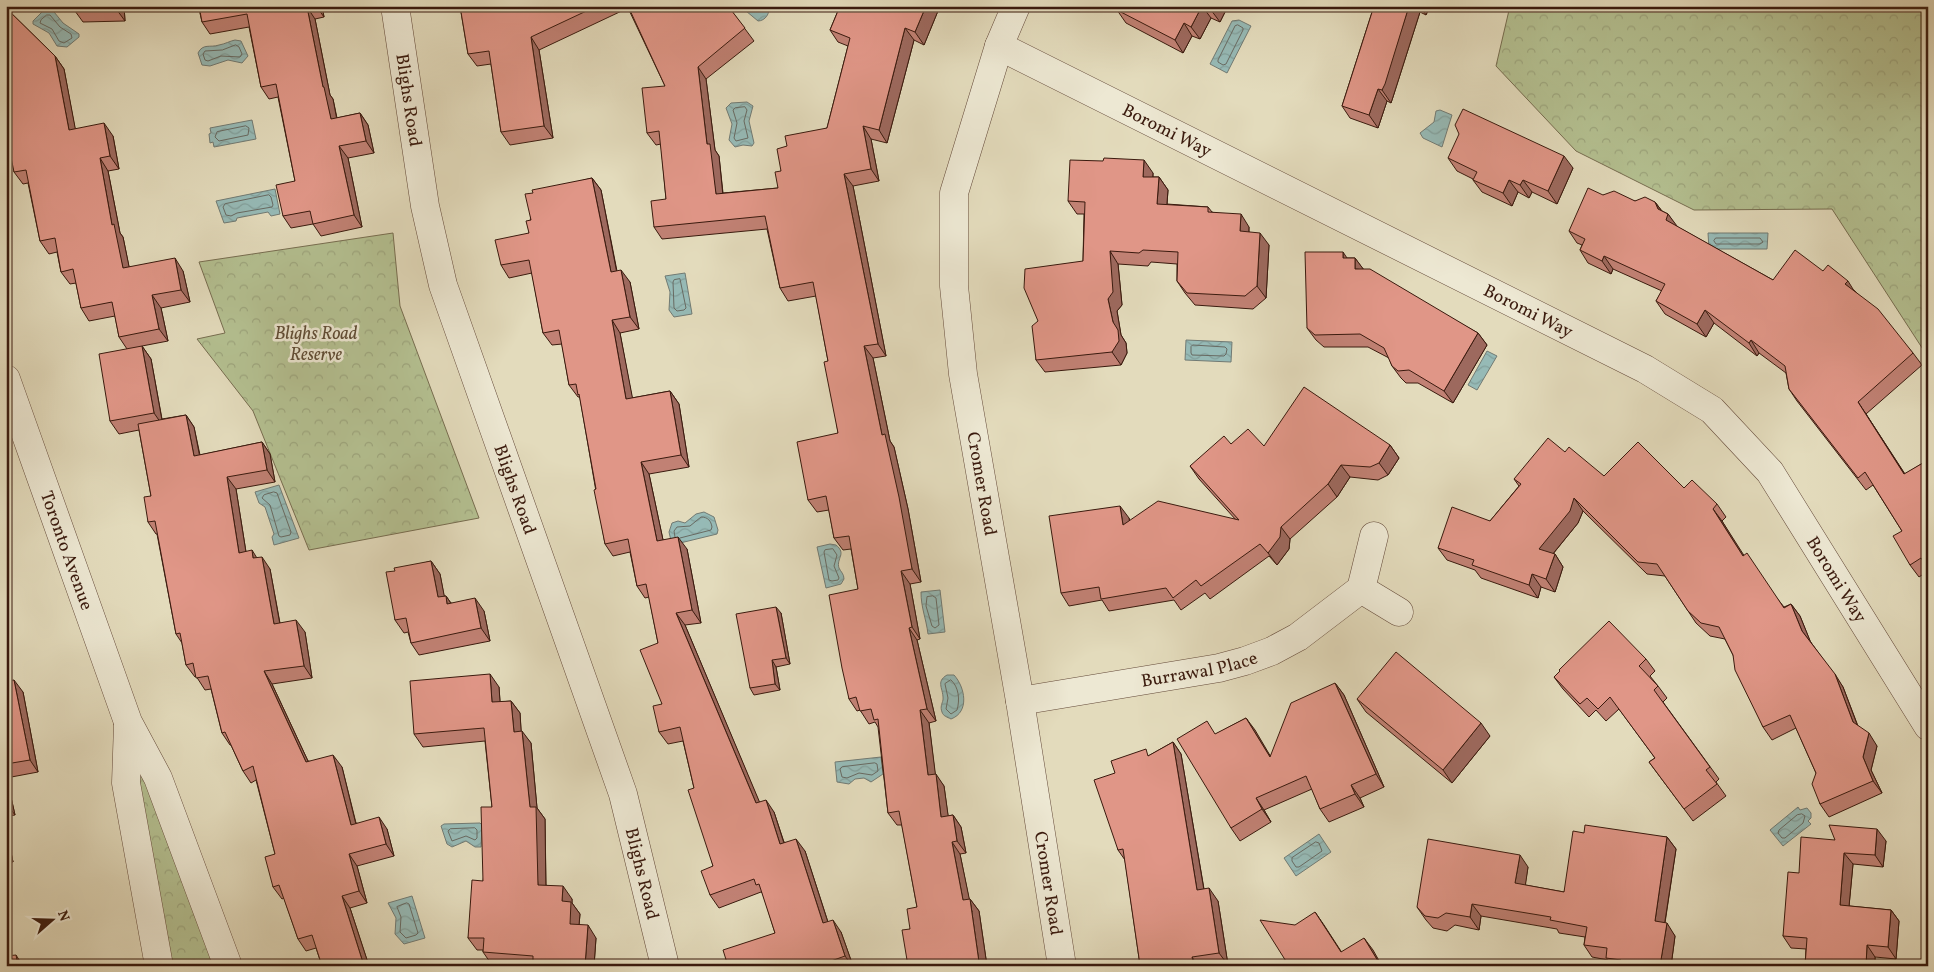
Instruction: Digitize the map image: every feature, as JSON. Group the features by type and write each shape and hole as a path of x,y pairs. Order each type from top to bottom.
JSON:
{"street":[{"name":"Blighs Road","path":"395,6 425,206 443,285 623,794 665,966"},
{"name":"Cromer Road","path":"1016,6 999,46 954,193 954,286 963,374 1020,702 1062,966"},
{"name":"Boromi Way","path":"999,46 1645,368 1712,410 1770,472 1928,726"},
{"name":"Toronto Avenue","path":"6,378 128,722 158,778 228,966"},
{"path":"1374,536 1360,589 1399,612"},
{"name":"Burrawal Place","path":"1020,702 1219,668 1245,661 1272,651 1298,636 1360,589"},
{"name":"Toronto Avenue","path":"128,722 126,783 159,966"}],"green space":[{"path":"1510,6 1928,6 1928,357 1832,209 1694,210 1576,151 1496,66"},
{"name":"Blighs Road Reserve","path":"393,233 400,306 479,518 309,550 253,411 197,339 225,333 199,262"},
{"path":"140,768 216,966 170,966 137,771"}],"water":[{"path":"740,6 768,6 769,11 765,18 758,21"},
{"path":"50,7 63,23 79,34 79,37 67,47 57,46 49,33 33,24 33,21 44,10"},
{"path":"1239,20 1251,26 1227,73 1210,64 1232,21"},
{"path":"235,40 241,41 248,56 242,63 228,60 210,66 202,65 198,53 202,48 221,45"},
{"path":"747,102 753,106 749,121 754,143 752,146 743,145 735,147 729,140 732,124 726,108 731,103"},
{"path":"1440,110 1452,115 1442,147 1423,138 1420,133 1434,122 1436,111"},
{"path":"252,120 256,139 214,147 213,142 210,143 210,128"},
{"path":"275,189 280,214 271,216 268,212 237,218 236,221 224,223 216,201"},
{"path":"1708,233 1768,233 1767,249 1709,249"},
{"path":"685,273 692,314 674,317 669,310 670,292 665,276"},
{"path":"1186,340 1232,342 1231,362 1185,360"},
{"path":"1487,351 1497,356 1477,390 1468,385"},
{"path":"279,485 299,538 274,545 272,537 274,534 265,507 259,503 255,492"},
{"path":"704,512 714,517 718,530 717,534 672,545 669,532 672,523 678,521 685,523 696,514"},
{"path":"830,544 836,545 841,551 838,565 844,579 841,584 826,588 817,547"},
{"path":"940,590 945,632 928,634 921,592"},
{"path":"947,675 954,675 958,680 964,699 961,711 951,719 943,714 941,709 943,696 941,680"},
{"path":"881,757 883,774 871,782 864,778 855,779 849,784 837,782 835,762"},
{"path":"1798,807 1800,810 1807,808 1811,813 1811,818 1808,821 1811,824 1783,846 1770,830"},
{"path":"480,823 482,825 481,847 475,847 466,841 452,847 447,844 441,826 444,824"},
{"path":"1319,834 1331,852 1296,876 1284,858"},
{"path":"412,896 425,938 404,944 395,934 396,918 388,903"}],"building":[{"path":"75,6 117,6 117,10 75,11"},
{"path":"199,6 312,6 307,7 331,119 360,113 366,141 339,146 354,215 313,224 310,211 283,216 276,185 295,181 276,84 261,87 247,14 202,22"},
{"path":"460,6 597,6 531,37 544,126 501,132 489,51 468,54"},
{"path":"628,6 728,6 745,28 698,67 707,144 710,144 716,194 778,188 775,172 781,171 777,149 787,146 785,136 827,128 850,38 830,30 840,6 926,6 915,32 905,28 879,130 863,126 871,169 844,174 878,344 864,346 882,435 885,434 899,497 912,569 901,571 912,627 909,628 927,709 920,710 928,775 936,774 941,817 953,815 957,841 952,842 963,900 970,899 979,962 976,963 976,966 908,966 902,930 910,929 907,909 917,907 899,811 888,813 878,719 874,720 871,709 860,711 856,697 849,699 829,595 858,589 849,536 834,538 826,496 808,500 797,442 838,433 824,362 828,361 813,282 780,288 765,216 654,227 651,201 666,199 659,131 647,133 642,88 665,86"},
{"path":"1119,6 1202,6 1191,27 1184,23 1175,40 1117,10"},
{"path":"1204,6 1213,6 1211,10"},
{"path":"1374,6 1409,6 1385,84 1382,90 1378,89 1369,115 1342,106"},
{"path":"6,8 55,56 69,130 104,123 110,156 100,158 112,225 114,224 123,268 175,258 181,290 152,295 159,329 119,337 112,302 81,308 73,269 61,272 55,238 40,241 26,170 14,172 6,133"},
{"path":"1463,109 1564,156 1548,191 1523,180 1520,185 1509,180 1503,193 1473,180 1477,172 1448,158 1459,134 1455,125"},
{"path":"1104,158 1144,160 1143,177 1159,177 1157,204 1208,207 1208,212 1241,214 1240,231 1260,233 1257,286 1245,296 1187,293 1177,281 1178,252 1143,250 1139,253 1110,251 1113,292 1108,299 1113,322 1118,330 1119,341 1112,352 1036,360 1032,326 1038,321 1024,288 1025,269 1083,261 1085,202 1068,201 1070,160 1103,161"},
{"path":"592,178 611,272 621,270 630,317 612,320 626,399 670,391 681,455 641,462 657,541 678,537 692,610 676,613 756,803 766,800 780,844 796,839 823,923 833,920 845,956 817,966 728,966 723,950 775,933 759,884 756,885 754,879 710,895 701,871 713,866 688,790 694,788 680,727 659,732 653,706 662,704 640,650 658,643 646,584 637,586 628,539 605,544 594,490 596,489 579,394 576,384 569,385 559,330 543,333 529,260 501,265 495,240 529,233 526,221 531,220 525,194 533,193 532,190"},
{"path":"1588,188 1603,195 1614,191 1635,201 1645,197 1655,202 1658,209 1668,214 1666,220 1773,280 1795,250 1823,271 1828,265 1848,281 1845,284 1878,309 1913,353 1858,402 1904,474 1928,460 1928,568 1921,558 1910,565 1893,536 1902,531 1865,472 1858,478 1789,389 1785,366 1751,340 1749,343 1705,310 1697,324 1656,301 1665,284 1604,256 1602,261 1580,250 1585,239 1569,231"},
{"path":"1305,252 1343,252 1343,258 1355,258 1355,269 1370,269 1478,333 1444,391 1409,370 1398,371 1392,366 1384,348 1360,334 1315,335 1307,328"},
{"path":"142,346 154,413 110,421 99,354"},
{"path":"1304,387 1390,445 1379,463 1370,467 1341,465 1328,484 1281,527 1280,537 1268,553 1260,544 1201,586 1196,580 1173,598 1166,588 1101,599 1099,587 1061,593 1049,516 1120,506 1123,525 1158,501 1239,520 1190,466 1224,436 1231,444 1248,429 1264,446"},
{"path":"186,415 194,456 262,442 267,470 227,477 239,553 252,550 253,558 262,557 274,624 296,620 304,666 264,671 306,762 333,755 351,825 379,817 386,844 349,854 359,891 342,896 364,966 322,966 312,935 298,939 279,885 273,887 265,857 275,854 253,766 243,771 225,732 222,733 208,676 196,678 193,663 186,665 180,633 176,634 155,521 148,522 144,497 151,496 138,424"},
{"path":"1548,438 1565,452 1569,447 1604,476 1638,442 1684,488 1692,480 1717,504 1713,509 1743,556 1747,553 1784,608 1791,604 1802,631 1835,674 1853,722 1869,733 1863,757 1873,781 1820,804 1812,784 1816,773 1790,715 1763,727 1735,670 1733,655 1719,627 1701,623 1688,611 1657,564 1638,562 1574,498 1570,511 1539,549 1555,554 1546,579 1532,574 1529,585 1472,565 1474,560 1438,548 1452,507 1490,521 1521,484 1514,479"},
{"path":"431,561 438,597 446,596 447,604 475,598 481,628 411,643 406,618 395,620 386,572 395,571 394,568"},
{"path":"776,607 786,658 772,660 775,684 750,688 736,614"},
{"path":"1609,621 1646,659 1639,666 1658,686 1654,690 1710,767 1706,770 1717,784 1684,809 1649,762 1655,758 1610,697 1598,709 1587,698 1580,704 1554,677"},
{"path":"1396,652 1481,723 1443,770 1357,699"},
{"path":"490,674 492,702 511,701 514,732 522,731 530,807 536,807 538,885 563,886 562,901 571,902 570,924 588,925 585,966 533,966 533,956 483,952 484,938 468,938 472,880 483,881 481,807 492,807 484,728 414,734 410,681"},
{"path":"14,680 30,760 6,764 6,681"},
{"path":"1335,683 1376,774 1351,785 1355,794 1320,809 1306,776 1256,798 1262,809 1231,828 1177,739 1207,721 1215,734 1246,718 1270,757 1291,703"},
{"path":"1173,742 1197,890 1209,888 1219,953 1192,957 1194,966 1144,966 1143,964 1140,965 1123,849 1118,850 1094,780 1115,773 1111,761 1146,749 1148,756"},
{"path":"1585,825 1667,837 1655,921 1667,923 1660,966 1621,966 1621,960 1606,958 1607,948 1584,945 1587,927 1550,920 1551,917 1472,904 1470,917 1446,913 1438,918 1425,916 1417,907 1428,839 1520,855 1515,883 1564,892 1573,831 1584,833"},
{"path":"1829,825 1877,829 1875,855 1844,853 1840,905 1891,910 1888,947 1867,945 1866,966 1805,966 1807,938 1783,936 1788,872 1799,873 1801,837 1835,840"},
{"path":"1315,912 1341,952 1364,938 1381,966 1289,966 1260,920 1295,925"},
{"path":"16,955 18,966 6,966 6,956"}]}
